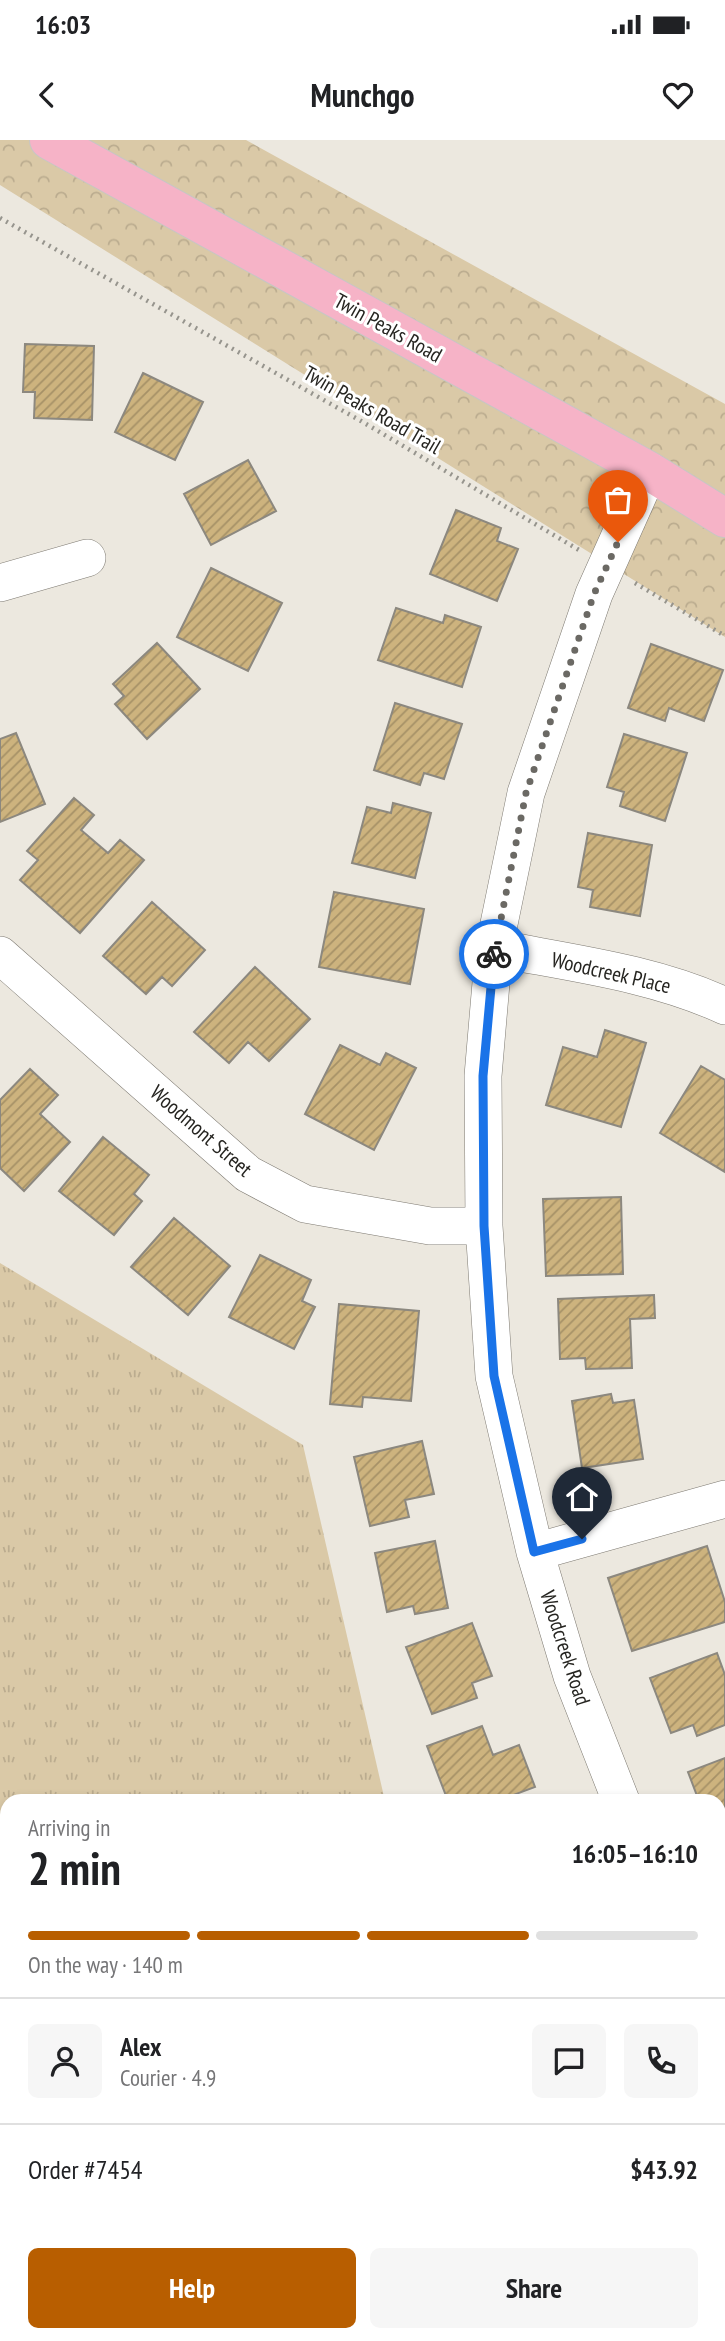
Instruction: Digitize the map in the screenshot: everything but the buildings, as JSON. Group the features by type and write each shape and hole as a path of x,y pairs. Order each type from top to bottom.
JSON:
{"main road":[{"name":"Twin Peaks Road","path":"49,140 649,471 725,518"}],"street":[{"name":"Woodcreek Road","path":"618,1794 572,1676 534,1552 494,1376 484,1226 483,1076 494,948 526,793 594,594 649,471"},
{"path":"0,583 87,558"},
{"name":"Woodcreek Place","path":"494,948 619,972 703,996 725,1006"},
{"name":"Woodmont Street","path":"0,955 248,1174 305,1204 430,1226 484,1226"},
{"path":"534,1552 725,1499"}],"path":[{"name":"Twin Peaks Road Trail","path":"0,218 361,421 725,636"}],"green space":[{"path":"0,140 246,140 725,404 725,637 0,185"},
{"path":"0,1263 303,1445 383,1794 0,1794"}],"way so far":[{"path":"494,954 526,793 594,594 618,542"}],"route":[{"path":"494,954 483,1076 484,1226 494,1376 534,1552 582,1539"}]}
